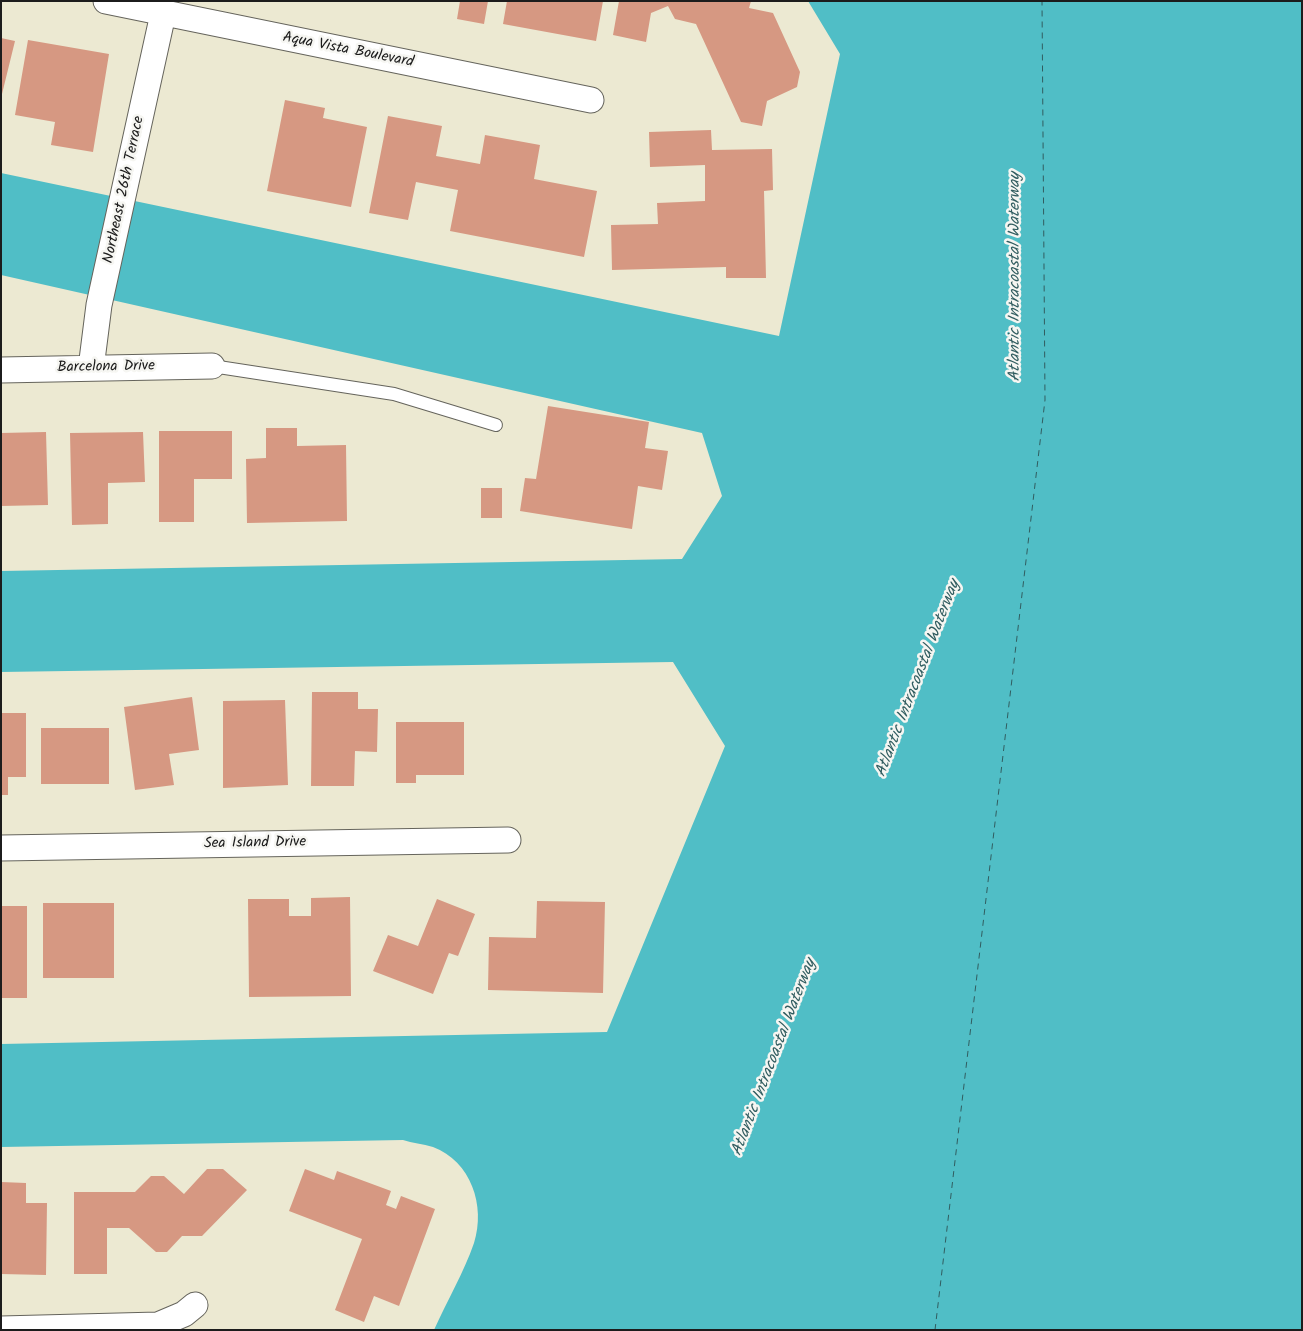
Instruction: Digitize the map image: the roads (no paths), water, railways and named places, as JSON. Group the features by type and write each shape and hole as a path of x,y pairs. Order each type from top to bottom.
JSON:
{"street":[{"name":"Aqua Vista Boulevard","path":"106,1 591,100"},
{"name":"Northeast 26th Terrace","path":"91,368 99,305 163,14"},
{"name":"Barcelona Drive","path":"1,370 212,366"},
{"name":"Sea Island Drive","path":"1,848 508,840"},
{"path":"1,1329 144,1327 172,1320 195,1305"}],"lane":[{"path":"212,366 394,394 496,425"}],"water":[{"name":"Atlantic Intracoastal Waterway","path":"808,1 1302,1 1302,1330 434,1330 470,1254 477,1229 478,1214 472,1186 466,1174 446,1154 433,1147 403,1140 1,1147 1,1044 607,1032 725,746 673,662 1,672 1,571 682,559 722,496 702,433 1,275 1,173 779,336 840,54"}]}
